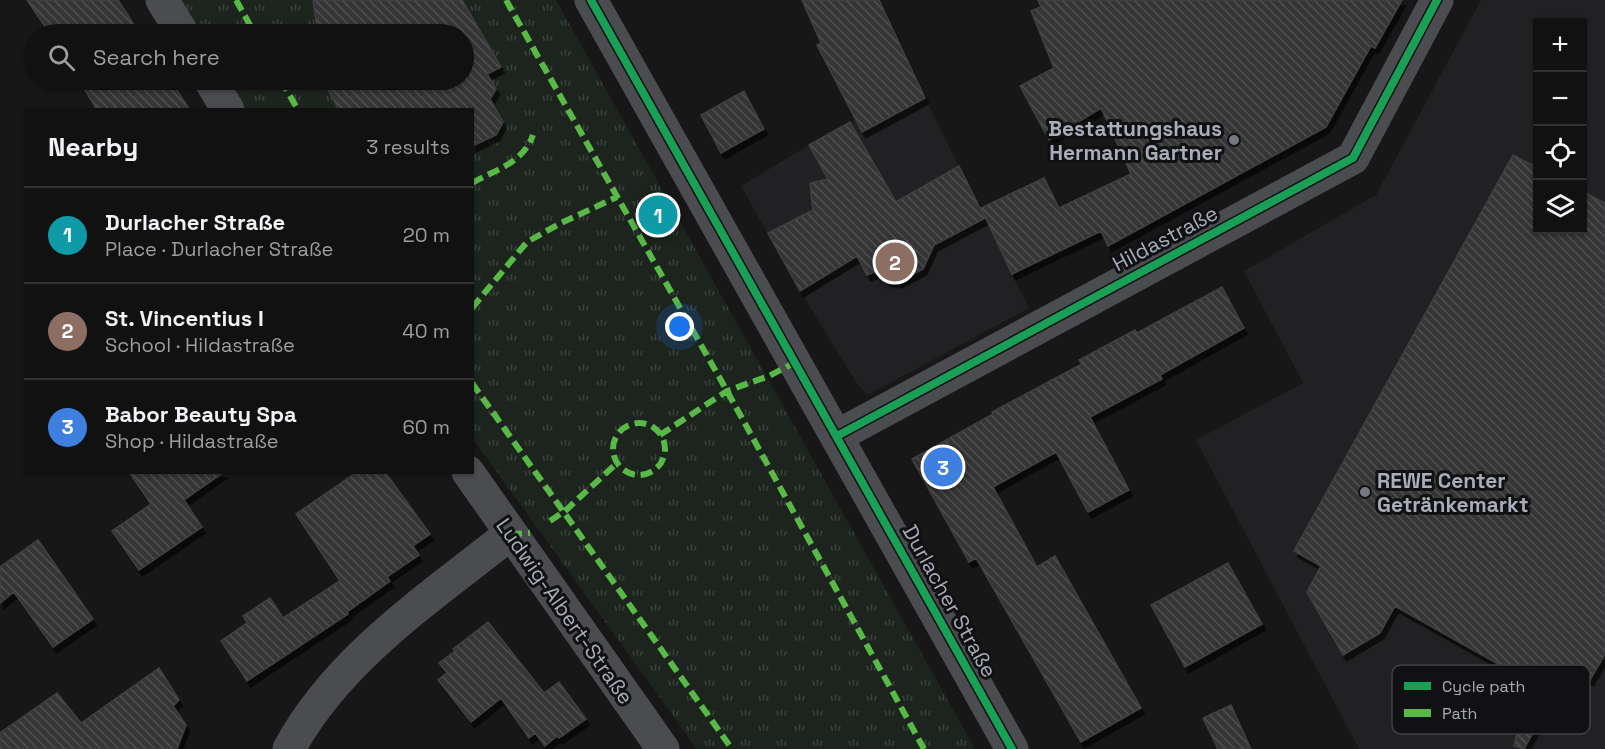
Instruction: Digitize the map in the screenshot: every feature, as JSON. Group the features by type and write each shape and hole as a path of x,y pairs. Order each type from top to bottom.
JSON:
{"street":[{"path":"162,0 177,24"},
{"name":"Durlacher Straße","path":"591,0 1012,749"},
{"name":"Hildastraße","path":"837,436 1353,158 1437,0"},
{"path":"216,90 227,108"},
{"name":"Ludwig-Albert-Straße","path":"469,474 663,749"},
{"path":"289,749 298,732 340,676 374,642 510,534"}],"shaded area":[{"path":"1481,0 1605,0 1605,749 1359,749 1196,440 1303,383 1244,271 1376,195"},
{"path":"919,86 1029,308 868,395 858,385 800,291 741,186 809,145"}],"green space":[{"path":"180,0 556,0 975,749 697,749 474,440 474,108 243,108 232,90 474,90 474,24 194,24"}],"building":[{"path":"27,0 118,0 134,24 43,24"},
{"path":"313,0 462,0 501,67 487,74 496,89 490,99 503,122 496,135 474,145 474,108 338,108 328,90 474,90 474,24 317,24"},
{"path":"802,0 879,0 925,98 862,132 817,45 821,43"},
{"path":"1038,0 1402,0 1375,48 1371,46 1326,127 1108,246 1101,231 1012,274 981,208 1044,178 1059,208 1131,174 1101,108 1049,140 1020,86 1054,68 1031,11 1041,7"},
{"path":"85,90 177,90 189,108 96,108"},
{"path":"744,91 764,129 721,153 701,115"},
{"path":"850,122 896,202 959,166 985,218 934,245 923,269 898,282 887,280 880,270 867,275 857,256 800,291 768,233 813,210 810,183 828,179 809,145"},
{"path":"1513,155 1533,165 1533,234 1587,234 1587,194 1605,203 1605,654 1590,680 1590,665 1500,665 1395,606 1380,633 1343,655 1307,592 1321,566 1294,551"},
{"path":"1222,287 1244,328 1160,375 1162,379 1090,417 1129,490 1088,512 1056,452 993,487 1037,567 1055,556 1141,708 1081,742 976,558 969,562 912,459 993,414 992,412 1082,364 1079,360 1135,330 1137,333"},
{"path":"130,474 221,474 184,500 202,527 139,570 112,531 151,504"},
{"path":"354,474 386,474 430,534 413,546 419,555 387,577 390,581 347,612 348,614 247,681 221,641 247,623 243,616 270,598 283,618 340,581 296,514"},
{"path":"38,540 93,619 53,647 14,592 0,603 0,567"},
{"path":"1228,563 1262,624 1185,667 1151,605"},
{"path":"488,622 544,693 559,682 586,719 545,746 535,733 529,738 501,698 471,722 438,680 447,673 439,663"},
{"path":"159,668 179,700 173,706 186,725 177,749 0,749 0,733 57,693 81,723"},
{"path":"1231,705 1251,749 1218,749 1203,718"},
{"path":"1517,734 1532,734 1524,749 1514,746"}],"marked path":[{"path":"236,0 249,24"},
{"path":"506,0 727,391 924,749"},
{"path":"287,90 297,108"},
{"path":"474,182 516,159 529,145 533,135"},
{"path":"474,306 527,242 617,197"},
{"path":"660,435 727,391 769,376 796,362"},
{"path":"474,386 732,749"},
{"path":"639,423 649,425 657,431 663,439 665,449 663,459 657,467 649,473 639,475 629,473 621,467 615,459 613,449 615,439 621,431 629,425 639,423"},
{"path":"550,521 565,511 617,463"},
{"path":"510,534 530,533"}],"cycle path":[{"path":"591,0 1012,749"},
{"path":"837,436 1353,158 1437,0"}],"place":[{"name":"Bestattungshaus Hermann Gartner","path":"1234,140"},
{"name":"Durlacher Straße","path":"658,215"},
{"name":"St. Vincentius I","path":"895,262"},
{"name":"Babor Beauty Spa","path":"943,467"},
{"name":"REWE Center Getränkemarkt","path":"1365,492"}]}
